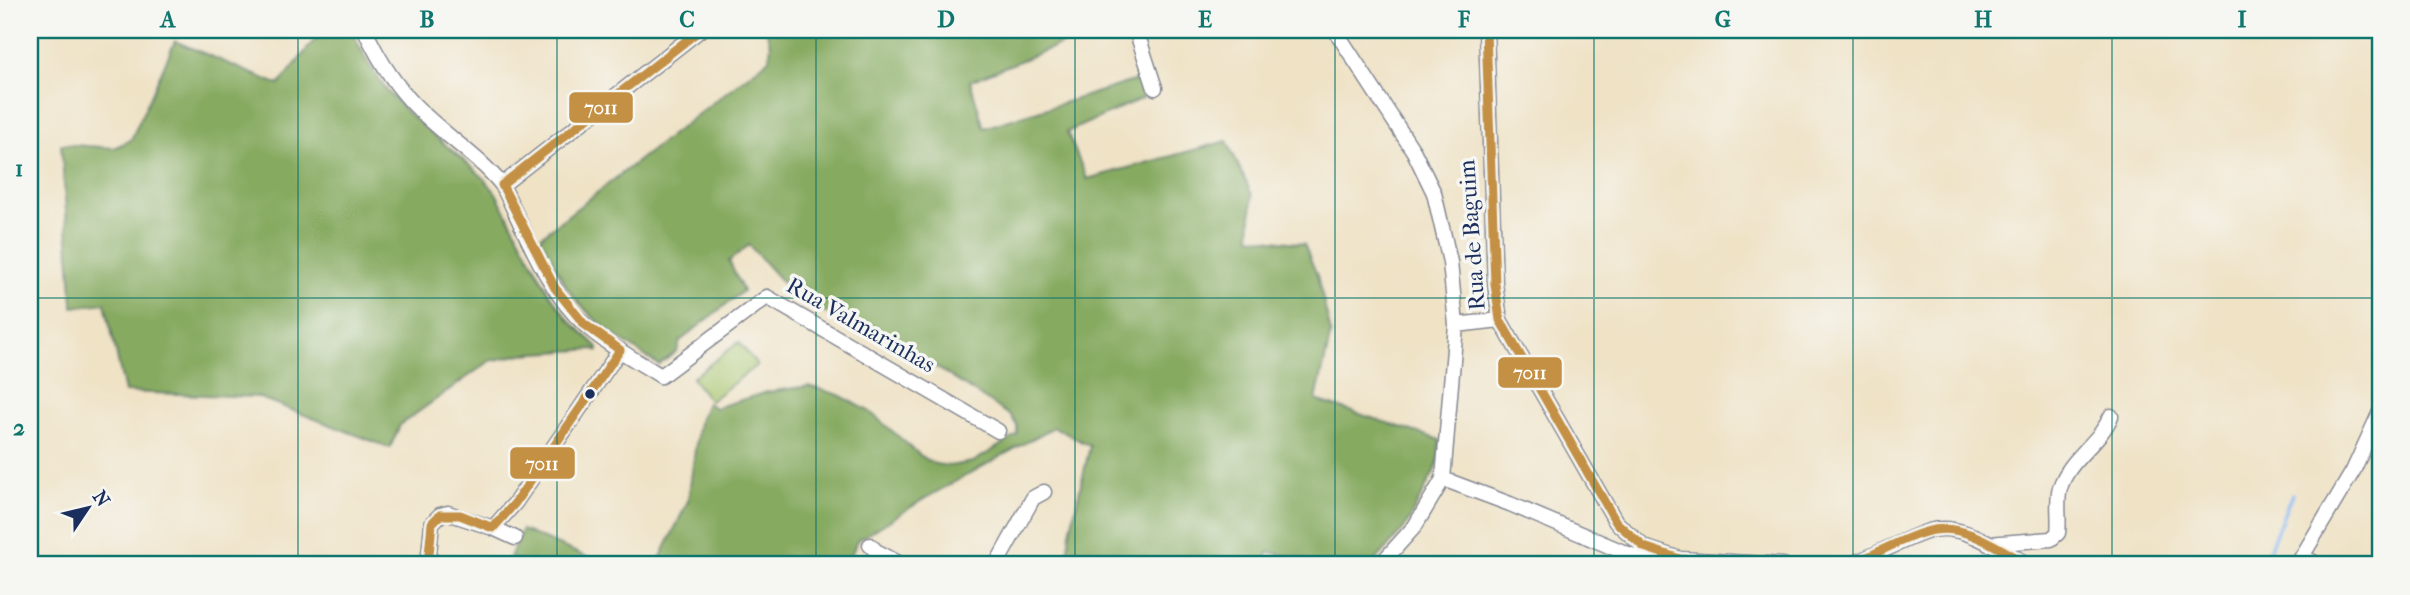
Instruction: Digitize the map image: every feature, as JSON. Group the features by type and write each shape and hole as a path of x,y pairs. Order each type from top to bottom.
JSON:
{"street":[{"path":"365,30 390,74 410,100 490,170 502,185 555,288 584,324 620,350 515,503 493,528"},
{"path":"502,185 701,30"},
{"path":"1136,30 1155,88"},
{"path":"1335,30 1414,152 1434,193 1450,262 1457,325 1443,479 1415,526 1380,565"},
{"name":"Rua de Baguim","path":"1486,30 1495,274 1500,320 1616,522 1644,547 1679,559 1783,565"},
{"name":"Rua Valmarinhas","path":"620,350 661,376 766,297 998,431"},
{"path":"1457,325 1500,320"},
{"path":"2318,565 2300,561 2353,471 2380,412"},
{"path":"1988,544 2051,539 2058,533 2059,490 2068,471 2092,441 2105,430 2111,416"},
{"path":"1443,479 1650,561 1679,559"},
{"path":"996,565 1033,498 1044,492"},
{"path":"428,565 432,523 440,515 448,513 462,516 516,538"},
{"path":"1849,565 1931,530 1952,530 1972,535 2029,565"},
{"path":"870,545 902,565"}],"green space":[{"path":"322,30 351,30 387,91 407,112 483,177 496,193 549,293 569,320 598,347 598,351 595,349 522,354 490,361 400,425 390,448 258,397 125,392 105,303 73,307 61,144 114,148 131,140 175,41 279,85"},
{"path":"766,30 1096,30 970,81 984,128 1146,77 1143,98 1067,132 1087,179 1227,141 1252,195 1250,237 1304,244 1317,275 1331,333 1316,400 1440,440 1438,464 1406,526 1372,565 1311,565 1307,560 1269,552 1263,565 1066,565 1070,532 1090,446 1054,427 924,499 857,541 847,565 657,565 688,501 699,421 707,403 715,408 767,392 809,386 839,395 869,411 921,456 935,464 949,466 973,462 1017,435 1017,426 1011,416 871,325 843,322 793,294 749,245 729,261 743,291 680,341 677,351 659,365 596,320 566,286 540,237 769,59 771,45"},
{"path":"739,342 757,365 710,401 692,378"},
{"path":"522,530 606,565 529,565 510,557"}],"waterway":[{"path":"2263,565 2292,494"}],"transit line":[{"name":"7011","path":"502,185 700,30"},
{"name":"7011","path":"1486,30 1495,284 1500,320 1616,522 1644,547 1680,559 1783,565"},
{"name":"7011","path":"502,185 555,288 584,324 620,350"},
{"name":"7011","path":"440,515 460,515 493,528 515,503 620,350"},
{"name":"7011","path":"428,565 432,523 440,515"},
{"name":"7011","path":"1849,565 1908,538 1942,529 1955,530 1981,539 2029,565"}]}
